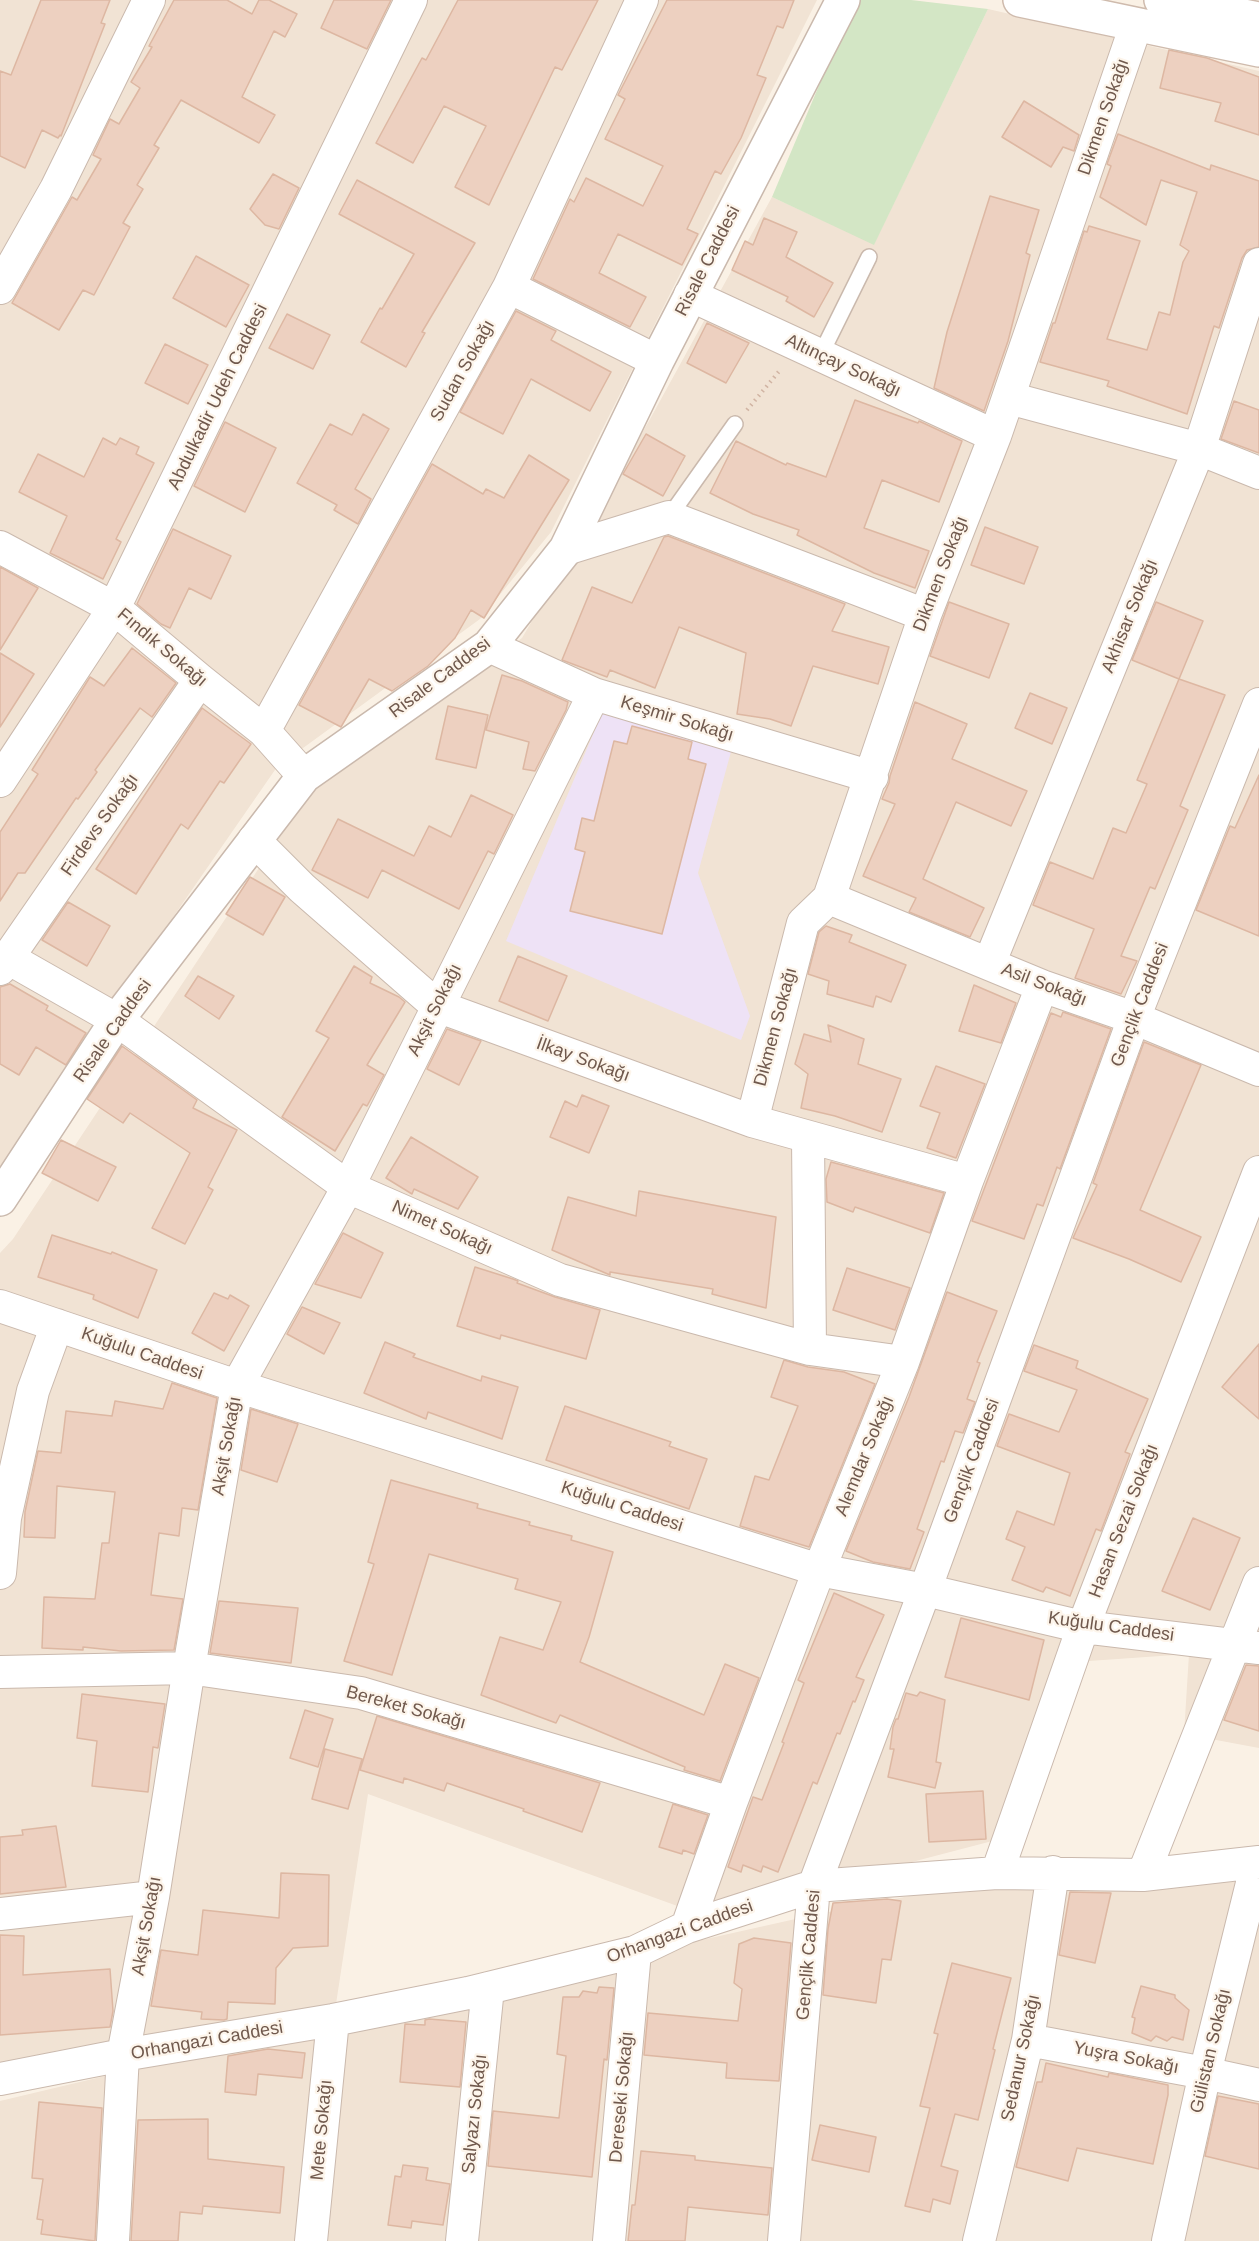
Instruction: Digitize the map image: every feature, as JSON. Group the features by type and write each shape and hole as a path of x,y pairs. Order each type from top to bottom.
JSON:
{"street":[{"path":"0,288 56,189 149,0"},
{"name":"Abdulkadir Udeh Caddesi","path":"0,781 114,608 411,0"},
{"name":"Sudan Sokağı","path":"264,731 508,287 642,0"},
{"name":"Risale Caddesi","path":"0,1199 117,1020 304,776 489,646 566,549 690,295 843,0"},
{"path":"1026,0 1259,50"},
{"path":"1161,0 1259,19"},
{"name":"Dikmen Sokağı","path":"752,1121 803,923 830,898 925,615 1009,398 1136,25"},
{"name":"Akhisar Sokağı","path":"989,964 1199,449 1259,264"},
{"path":"508,287 657,361"},
{"name":"Altınçay Sokağı","path":"690,295 995,436"},
{"path":"1009,398 1199,449 1259,473"},
{"path":"566,549 669,517 925,615"},
{"name":"Fındık Sokağı","path":"0,547 114,608 264,731 304,776"},
{"name":"Keşmir Sokağı","path":"489,646 594,694 872,777"},
{"name":"Firdevs Sokağı","path":"4,963 200,680"},
{"name":"Akşit Sokağı","path":"113,2241 123,2055 153,1897 237,1386 348,1187 594,694"},
{"name":"Gençlik Caddesi","path":"784,2241 814,1886 1134,1018 1259,704"},
{"name":"İlkay Sokağı","path":"254,840 302,888 437,1006 752,1121 967,1181"},
{"name":"Asil Sokağı","path":"830,898 1042,986 1134,1018 1259,1070"},
{"name":"Nimet Sokağı","path":"4,963 117,1020 348,1187 560,1280 810,1349 903,1362"},
{"name":"Alemdar Sokağı","path":"687,1927 819,1570 903,1362 967,1181 1042,986"},
{"path":"808,1138 810,1349"},
{"name":"Hasan Sezai Sokağı","path":"997,1873 1083,1627 1259,1172"},
{"name":"Kuğulu Caddesi","path":"0,1305 237,1386 819,1570 925,1590 1083,1627 1247,1646"},
{"path":"0,1573 5,1518 33,1391 57,1325"},
{"path":"1143,1875 1247,1646 1259,1583"},
{"name":"Bereket Sokağı","path":"0,1672 189,1668 361,1693 731,1803"},
{"name":"Orhangazi Caddesi","path":"0,2079 123,2055 333,2019 488,1988 636,1952 687,1927 814,1886 997,1873 1143,1875 1258,1862"},
{"name":"Gülistan Sokağı","path":"1168,2241 1205,2073 1258,1862"},
{"name":"Sedanur Sokağı","path":"979,2241 1028,2040 1053,1872"},
{"path":"0,1914 153,1897"},
{"name":"Dereseki Sokağı","path":"609,2241 636,1952"},
{"name":"Salyazı Sokağı","path":"462,2241 488,1988"},
{"name":"Mete Sokağı","path":"311,2241 333,2019"},
{"name":"Yuşra Sokağı","path":"1028,2040 1259,2085"}],"lane":[{"path":"810,351 869,257"},
{"path":"669,517 735,424"}],"path":[{"path":"735,424 810,351"}],"shaded area":[{"path":"0,0 817,0 551,532 480,619 277,767 0,1167"},
{"path":"988,9 1259,71 1259,1748 1184,1734 1189,1654 1089,1661 1023,1833 705,1916 368,1794 336,2004 55,2051 0,2070 0,1253 13,1239 314,785 522,638 649,421 772,197 874,244"},
{"path":"602,713 732,748 698,873 750,1016 741,1040 506,941"},
{"path":"1259,1863 1259,2241 0,2241 0,2101 307,2028 809,1916 1010,1876"}],"green space":[{"path":"855,0 911,0 988,9 874,245 772,197"}],"building":[{"path":"41,0 110,0 101,23 105,24 61,136 58,138 42,130 25,168 0,156 0,71 11,75"},
{"path":"174,0 227,0 252,14 259,0 269,0 297,14 285,37 274,31 242,97 275,115 259,143 181,100 154,145 159,148 137,185 143,189 123,223 130,227 94,295 83,290 59,330 12,303 72,197 77,200 101,159 93,155 110,119 119,124 140,88 131,82 152,47 149,46"},
{"path":"334,0 391,0 367,49 321,28"},
{"path":"458,0 598,0 562,70 555,67 489,205 455,187 486,126 444,106 413,163 376,143 422,58 426,60"},
{"path":"667,0 794,0 783,28 777,26 757,75 766,78 741,138 721,174 715,171 687,229 698,234 682,265 618,234 599,273 646,297 630,327 533,279 570,199 574,202 586,178 643,206 663,166 605,139 625,99 618,95"},
{"path":"1169,50 1207,58 1259,77 1259,135 1215,121 1221,103 1160,88"},
{"path":"1024,101 1079,135 1074,151 1063,147 1051,167 1002,137"},
{"path":"1118,134 1210,170 1211,165 1259,181 1259,247 1247,250 1242,258 1219,328 1214,326 1187,414 1107,386 1109,381 1040,362 1053,323 1055,323 1084,231 1087,232 1089,226 1140,241 1107,339 1147,350 1159,312 1170,315 1183,262 1189,251 1180,245 1197,192 1161,180 1146,225 1100,197 1111,166 1107,164"},
{"path":"273,174 299,188 279,229 265,225 250,209"},
{"path":"357,180 475,243 422,332 425,333 406,367 361,342 414,254 339,214"},
{"path":"990,196 1039,210 1026,253 1030,255 1008,341 984,411 934,388 947,332"},
{"path":"764,218 797,232 786,257 833,283 814,317 786,301 788,297 732,270 745,241 753,245"},
{"path":"196,256 249,285 226,327 173,298"},
{"path":"516,311 556,331 551,340 611,372 590,411 531,379 503,434 460,412"},
{"path":"287,314 330,335 313,369 269,348"},
{"path":"707,323 749,343 726,383 687,363"},
{"path":"165,344 208,365 188,404 145,383"},
{"path":"855,400 918,423 919,421 962,441 939,502 882,480 864,528 929,551 915,588 874,573 797,535 799,530 753,514 710,493 736,441 786,465 787,463 826,477"},
{"path":"1234,401 1259,410 1259,453 1221,439"},
{"path":"363,414 389,429 355,489 371,499 358,524 334,510 337,505 297,483 330,424 352,435"},
{"path":"225,422 276,448 245,512 194,486"},
{"path":"646,434 685,456 663,496 623,474"},
{"path":"103,438 116,445 120,438 139,447 136,454 154,463 116,539 121,542 103,579 50,553 67,516 19,492 38,454 84,477"},
{"path":"529,455 569,480 484,618 471,610 455,638 428,666 392,691 369,679 341,727 299,705 432,464 483,494 486,489 504,498"},
{"path":"985,527 1038,547 1024,584 971,565"},
{"path":"173,529 231,556 211,599 189,588 170,628 161,624 137,604"},
{"path":"668,536 845,604 832,631 889,647 878,684 813,666 791,726 770,719 737,714 746,653 679,627 655,688 610,670 607,677 562,660 592,587 632,603 664,537"},
{"path":"0,567 38,588 0,650"},
{"path":"949,602 1009,624 989,678 930,656"},
{"path":"1156,602 1203,621 1179,679 1132,660"},
{"path":"132,648 176,683 152,717 140,708 25,873 18,873 0,901 0,832 38,774 32,770 90,677 104,686"},
{"path":"0,653 34,674 0,727"},
{"path":"502,675 522,681 568,702 535,771 523,769 529,742 486,730"},
{"path":"1179,679 1225,695 1180,806 1188,810 1155,889 1150,887 1121,956 1137,961 1121,994 1075,978 1094,929 1033,905 1050,862 1093,879 1113,828 1126,833 1147,784 1137,780"},
{"path":"1030,693 1067,708 1052,744 1015,728"},
{"path":"915,702 967,724 952,759 1027,791 1011,826 956,802 923,879 984,908 970,937 909,912 916,898 863,876 895,804 882,799"},
{"path":"448,706 488,715 476,768 436,759"},
{"path":"202,708 251,744 224,783 220,781 188,829 181,824 136,894 96,869"},
{"path":"632,726 692,742 688,759 706,764 662,934 570,911 585,852 575,849 582,818 594,821 614,741 627,744"},
{"path":"1259,775 1259,936 1196,910 1230,826 1235,828"},
{"path":"471,795 513,815 494,854 488,851 459,909 382,870 368,898 312,870 338,819 414,856 429,826 451,837"},
{"path":"250,877 285,897 263,935 226,914"},
{"path":"68,902 110,926 87,966 42,940"},
{"path":"826,926 852,935 849,942 906,965 891,1002 876,996 873,1007 827,994 829,981 808,974 819,932"},
{"path":"518,956 567,976 548,1021 499,1001"},
{"path":"354,966 372,977 370,983 405,1002 367,1065 384,1075 367,1106 363,1104 335,1151 282,1117 329,1038 316,1031"},
{"path":"198,976 234,996 219,1019 185,996"},
{"path":"10,984 48,1006 46,1010 86,1033 66,1065 36,1047 19,1075 0,1064 0,987"},
{"path":"974,985 1016,1003 1001,1043 959,1031"},
{"path":"1063,1012 1111,1029 1060,1169 1057,1167 1043,1206 1037,1204 1024,1239 972,1221 1051,1013 1061,1017"},
{"path":"828,1025 864,1039 858,1064 901,1079 882,1132 835,1116 801,1108 808,1074 795,1064 804,1034 831,1042"},
{"path":"447,1029 481,1041 459,1085 427,1069"},
{"path":"1144,1042 1201,1065 1140,1210 1201,1237 1181,1282 1073,1238 1097,1185 1093,1183"},
{"path":"122,1046 197,1100 193,1108 237,1130 208,1187 213,1190 185,1244 152,1228 190,1153 130,1113 123,1123 87,1099"},
{"path":"936,1066 985,1084 956,1158 927,1148 940,1113 920,1106"},
{"path":"582,1095 609,1106 589,1153 550,1137 565,1101 577,1107"},
{"path":"411,1137 478,1177 458,1209 414,1189 412,1194 386,1178"},
{"path":"61,1140 116,1167 98,1201 42,1173"},
{"path":"831,1162 944,1193 930,1233 855,1207 853,1212 827,1202 826,1179"},
{"path":"639,1191 776,1217 766,1308 712,1294 713,1289 610,1272 610,1275 552,1250 568,1197 636,1216"},
{"path":"343,1233 383,1253 361,1298 315,1284"},
{"path":"52,1235 111,1254 112,1252 157,1270 138,1318 93,1299 94,1295 38,1277"},
{"path":"475,1267 513,1279 518,1281 517,1283 555,1297 600,1310 586,1359 501,1335 500,1339 457,1326"},
{"path":"847,1268 910,1288 895,1330 833,1310"},
{"path":"947,1292 997,1311 977,1362 980,1363 967,1399 975,1402 963,1433 955,1431 944,1462 941,1461 917,1529 924,1532 910,1569 873,1562 846,1551 909,1397"},
{"path":"214,1293 228,1299 230,1295 249,1306 224,1351 192,1333"},
{"path":"302,1307 340,1323 324,1354 287,1334"},
{"path":"385,1342 415,1354 413,1357 481,1381 482,1376 518,1387 502,1439 428,1412 426,1419 364,1393"},
{"path":"1259,1344 1259,1419 1222,1387"},
{"path":"1034,1345 1078,1361 1076,1368 1148,1399 1125,1452 1130,1454 1101,1531 1096,1529 1070,1596 1046,1587 1043,1592 1012,1580 1025,1547 1006,1539 1017,1511 1054,1525 1070,1473 997,1446 1009,1414 1059,1432 1077,1390 1024,1371"},
{"path":"784,1360 808,1367 844,1372 875,1384 809,1547 740,1526 755,1476 769,1480 798,1406 771,1397"},
{"path":"172,1383 217,1398 198,1510 182,1508 179,1536 159,1533 151,1595 183,1599 174,1650 121,1651 83,1647 83,1650 42,1648 44,1597 95,1599 102,1543 109,1543 115,1492 57,1486 55,1538 24,1537 25,1512 38,1451 61,1453 66,1411 112,1416 115,1401 163,1409"},
{"path":"565,1406 671,1442 669,1446 707,1459 689,1509 546,1460"},
{"path":"251,1409 298,1424 277,1482 241,1470"},
{"path":"391,1480 478,1504 477,1508 530,1522 529,1525 572,1536 571,1540 613,1552 580,1662 704,1715 725,1664 759,1678 720,1781 684,1770 685,1767 560,1715 556,1723 481,1695 500,1637 543,1650 561,1602 515,1589 518,1579 429,1554 392,1675 344,1661 374,1564 368,1562"},
{"path":"1193,1518 1240,1538 1210,1610 1162,1591"},
{"path":"834,1593 884,1615 856,1677 864,1680 840,1734 837,1733 817,1784 813,1782 778,1872 763,1866 761,1872 743,1865 741,1872 728,1867 753,1797 762,1800 804,1683 798,1680"},
{"path":"219,1601 298,1608 291,1663 210,1653"},
{"path":"961,1618 1044,1640 1029,1700 945,1677"},
{"path":"1246,1665 1259,1666 1259,1731 1224,1720"},
{"path":"920,1692 945,1700 936,1762 941,1763 935,1788 888,1777 894,1749 890,1749 896,1719 898,1719 906,1693 917,1696"},
{"path":"82,1694 165,1704 158,1748 153,1747 148,1792 92,1786 97,1741 77,1738"},
{"path":"305,1710 333,1719 318,1767 290,1758"},
{"path":"377,1716 600,1783 582,1832 523,1811 524,1809 447,1783 444,1791 404,1778 403,1783 360,1770"},
{"path":"325,1749 362,1759 348,1809 312,1799"},
{"path":"983,1791 986,1839 929,1842 926,1794"},
{"path":"673,1804 708,1815 694,1854 683,1850 682,1854 659,1847"},
{"path":"56,1826 66,1887 0,1894 0,1837 23,1835 22,1830"},
{"path":"281,1873 329,1875 328,1946 293,1948 276,1968 275,2004 228,2002 227,2019 224,2020 201,2019 202,2012 151,2006 161,1950 198,1955 203,1910 279,1918"},
{"path":"1070,1892 1111,1893 1095,1963 1059,1955"},
{"path":"887,1899 901,1901 891,1960 882,1959 876,2003 823,1995 828,1929 833,1903"},
{"path":"0,1935 24,1936 23,1975 110,1969 113,2011 110,2027 0,2035"},
{"path":"754,1938 791,1943 779,2081 726,2078 727,2063 644,2055 648,2013 738,2021 742,1989 734,1983 739,1944"},
{"path":"952,1963 1011,1978 978,2120 955,2114 941,2166 958,2171 950,2204 933,2199 930,2212 905,2206 930,2108 920,2106 938,2034 934,2033"},
{"path":"1141,1986 1175,1995 1175,1998 1189,2010 1183,2040 1172,2037 1167,2041 1156,2036 1151,2041 1132,2033 1135,2018 1132,2017"},
{"path":"599,1987 614,1988 592,2177 488,2166 493,2111 559,2118 566,2056 557,2054 563,1997 579,1997 583,1991 597,1993"},
{"path":"425,2020 466,2022 460,2087 400,2082 405,2024 425,2025"},
{"path":"268,2049 305,2053 302,2078 258,2074 256,2095 225,2092 228,2056"},
{"path":"1046,2063 1108,2077 1109,2073 1168,2085 1168,2095 1153,2164 1077,2148 1068,2181 1016,2167 1037,2082 1042,2082"},
{"path":"1218,2096 1259,2104 1259,2169 1205,2156"},
{"path":"39,2102 102,2108 95,2241 41,2234 43,2220 37,2219 43,2179 32,2178"},
{"path":"208,2119 208,2159 284,2167 280,2213 203,2206 202,2214 180,2212 178,2241 131,2241 138,2120"},
{"path":"820,2125 876,2137 869,2172 812,2160"},
{"path":"641,2151 695,2156 695,2160 772,2168 768,2215 688,2207 685,2241 628,2241"},
{"path":"403,2165 428,2168 426,2180 450,2184 443,2225 412,2221 411,2228 388,2225 395,2176 401,2177"}]}
